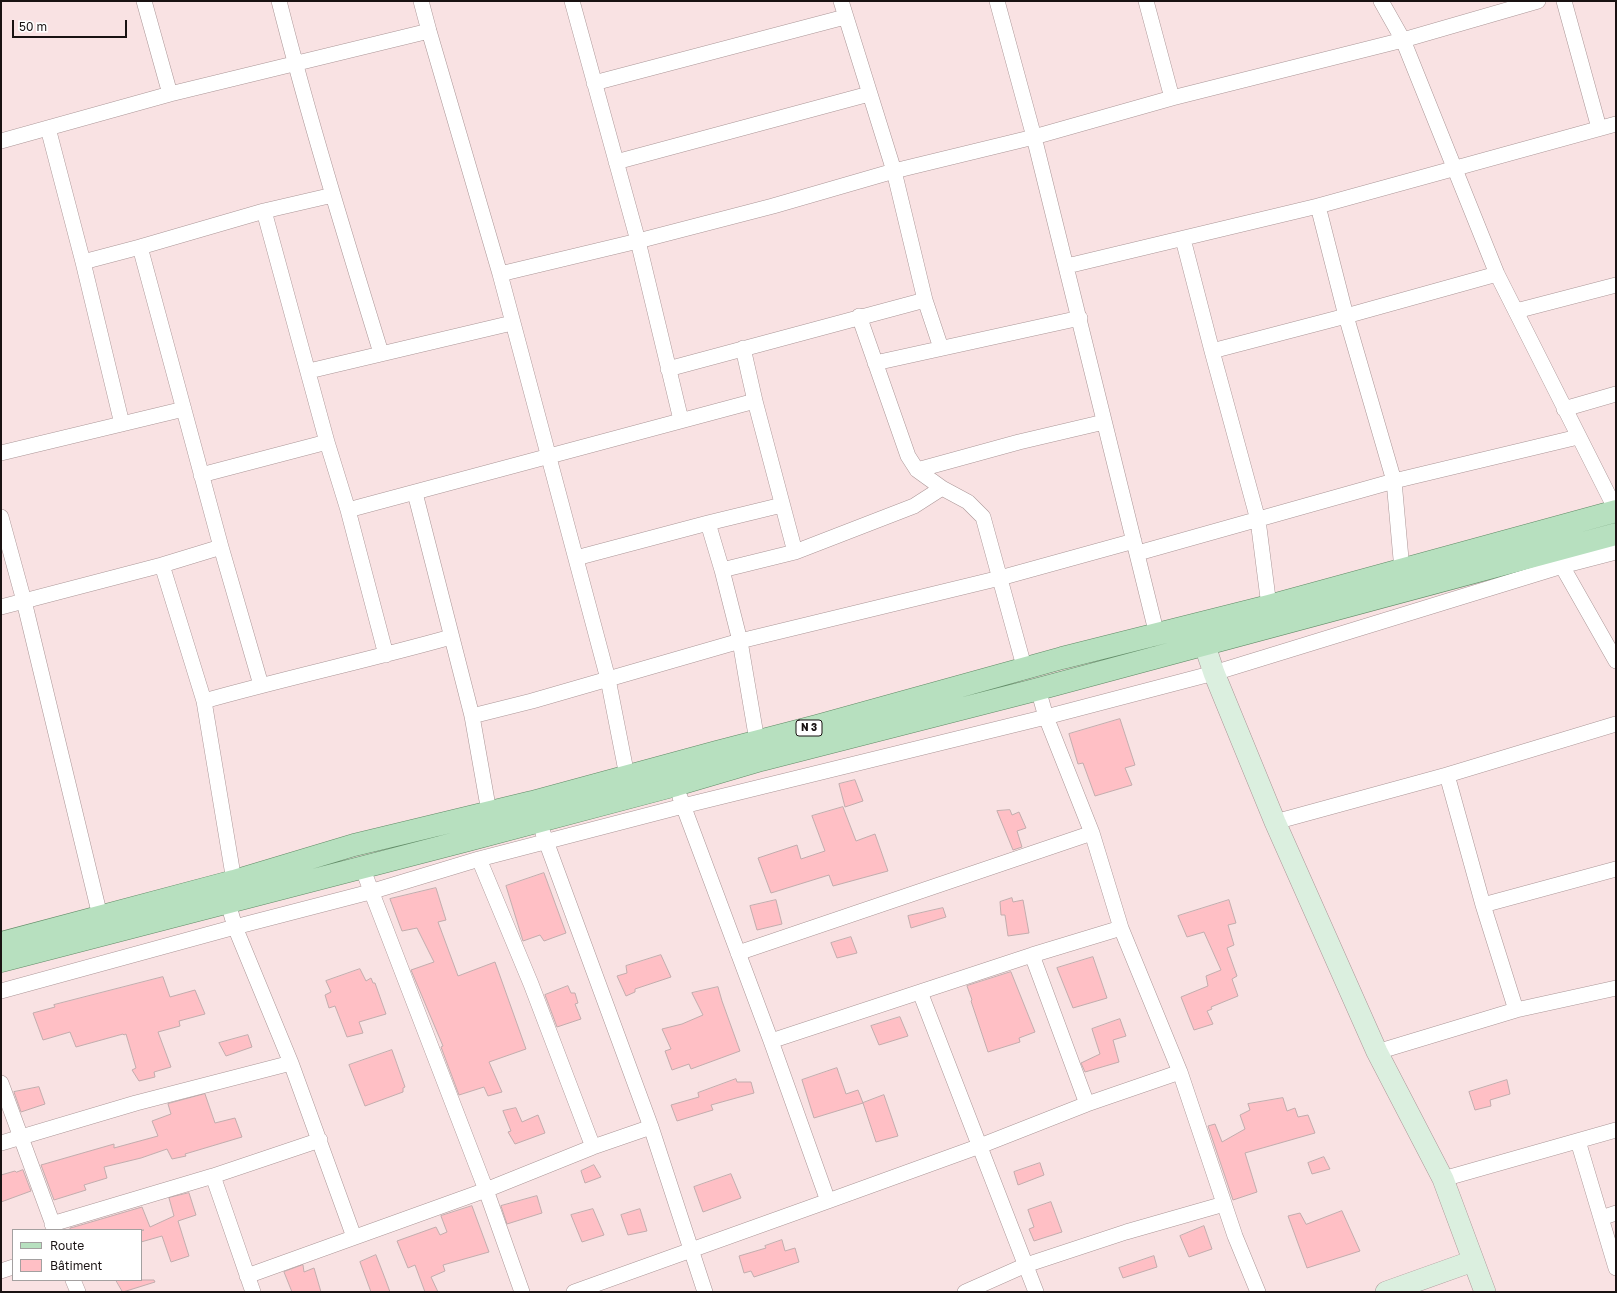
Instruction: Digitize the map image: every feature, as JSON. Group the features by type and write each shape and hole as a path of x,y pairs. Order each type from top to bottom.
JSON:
{"main road":[{"name":"N 3","path":"1,943 234,881 354,846 817,726 1025,670 1062,658 1269,606 1616,511"},
{"name":"N 3","path":"1,961 676,785 761,760 1038,689 1406,589 1616,534"}],"street":[{"path":"144,1 170,94"},
{"path":"279,1 295,65 332,195 381,353"},
{"path":"422,1 428,32 500,274 576,558 608,679 627,776"},
{"path":"572,1 638,241 681,420"},
{"path":"841,1 894,171 925,300 941,348"},
{"path":"997,1 1067,266 1157,635"},
{"path":"1146,1 1172,98"},
{"path":"1381,1 1403,40 1454,170 1498,274 1616,511"},
{"path":"500,274 638,241 773,206 894,171 1034,137 1172,98 1403,40 1538,1"},
{"path":"1564,1 1599,128"},
{"path":"594,83 845,17"},
{"path":"1,141 170,94 428,32"},
{"path":"616,162 869,94"},
{"path":"1067,266 1318,206 1454,170 1616,124"},
{"path":"48,128 83,262 122,424"},
{"path":"83,262 264,211 332,195"},
{"path":"1318,206 1346,316 1394,481 1402,570"},
{"path":"264,211 309,371 327,442 348,510 386,655"},
{"path":"1183,239 1258,520 1269,606"},
{"path":"140,247 201,475 261,684"},
{"path":"1212,351 1498,274"},
{"path":"1516,311 1616,286"},
{"path":"668,369 859,316 925,300"},
{"path":"859,316 908,456 917,470 942,488 968,502 983,517 1025,670"},
{"path":"875,363 1080,318"},
{"path":"309,371 512,323"},
{"path":"744,348 755,401 795,552"},
{"path":"1564,409 1616,394"},
{"path":"348,510 755,401"},
{"path":"1,453 184,409"},
{"path":"917,470 1019,442 1104,422"},
{"path":"472,716 740,641 1000,578 1258,520 1394,481 1578,437"},
{"path":"201,475 327,442"},
{"path":"722,570 795,552 914,506 942,488"},
{"path":"415,492 472,716 489,812"},
{"path":"576,558 782,505"},
{"path":"1,517 24,601 100,916"},
{"path":"708,523 722,570 740,641 757,741"},
{"path":"1,607 162,565 221,547"},
{"path":"1,991 370,892 479,859 683,806 1046,717 1214,673 1562,566 1616,552"},
{"path":"162,565 204,701 234,881"},
{"path":"1562,566 1616,661"},
{"path":"1198,624 1214,673 1275,822 1377,1052 1444,1179 1485,1292"},
{"path":"204,701 261,684 386,655 451,637"},
{"path":"1038,689 1046,717 1092,833 1121,928 1180,1072 1224,1204 1258,1292"},
{"path":"1275,822 1447,775 1616,724"},
{"path":"1447,775 1483,905 1516,1010"},
{"path":"676,785 771,1041 828,1202"},
{"path":"539,820 651,1127 705,1292"},
{"path":"738,953 1092,833"},
{"path":"479,859 531,984 593,1147"},
{"path":"362,867 370,892 486,1190 522,1292"},
{"path":"1483,905 1616,869"},
{"path":"228,903 235,927 291,1064 320,1140 354,1237"},
{"path":"771,1041 1032,955 1121,928"},
{"path":"1032,955 1087,1104"},
{"path":"1377,1052 1516,1010 1616,988"},
{"path":"920,992 1036,1292"},
{"path":"1,1143 136,1103 291,1064"},
{"path":"574,1292 828,1202 980,1146 1087,1104 1180,1072"},
{"path":"1,1083 53,1227 320,1140"},
{"path":"247,1276 486,1190 593,1147 651,1127"},
{"path":"1444,1179 1616,1130"},
{"path":"1578,1141 1616,1268"},
{"path":"213,1176 252,1292"},
{"path":"965,1292 1026,1265 1126,1232 1224,1204"},
{"path":"1601,1218 1616,1213"},
{"path":"1386,1292 1473,1261"},
{"path":"1,1271 12,1267"},
{"path":"73,1281 78,1292"}],"building":[{"path":"1120,719 1135,765 1125,768 1132,785 1095,796 1083,763 1078,764 1069,734"},
{"path":"855,780 863,801 845,807 839,784"},
{"path":"843,807 856,841 875,834 888,871 833,886 829,875 771,893 758,858 797,845 801,859 825,851 812,816"},
{"path":"1010,810 1012,815 1019,812 1026,828 1017,831 1022,847 1013,850 997,811"},
{"path":"544,873 566,933 544,941 540,935 523,941 506,886"},
{"path":"436,888 446,920 438,922 458,976 495,962 526,1049 489,1062 502,1092 488,1096 484,1087 459,1095 441,1047 443,1046 411,970 434,962 417,928 402,931 390,899"},
{"path":"1012,898 1013,902 1023,900 1029,933 1008,936 1005,915 1001,915 1000,902"},
{"path":"776,900 782,924 757,930 750,906"},
{"path":"1229,900 1236,923 1228,925 1234,945 1227,948 1237,976 1232,979 1238,996 1211,1007 1212,1009 1207,1011 1213,1024 1194,1030 1181,997 1208,986 1206,976 1221,970 1204,932 1187,937 1178,916"},
{"path":"943,908 946,917 911,928 908,916"},
{"path":"851,937 857,953 837,958 831,943"},
{"path":"661,955 671,977 635,989 635,992 626,996 617,976 627,973 626,966"},
{"path":"1093,957 1107,998 1073,1008 1057,968"},
{"path":"360,969 366,981 371,978 373,983 375,983 386,1014 359,1022 363,1033 347,1037 335,1006 329,1008 325,995 331,992 326,981"},
{"path":"1011,972 1035,1032 1019,1038 1020,1042 988,1052 967,986"},
{"path":"163,977 170,997 195,990 205,1014 179,1021 180,1026 158,1032 171,1067 154,1072 155,1077 139,1081 132,1070 136,1068 126,1034 76,1047 70,1032 43,1040 33,1013 55,1007 54,1005"},
{"path":"568,986 571,993 575,993 578,1003 575,1004 581,1019 557,1027 545,995"},
{"path":"718,987 740,1051 691,1069 689,1064 672,1070 665,1051 671,1049 662,1029 682,1024 703,1015 692,993"},
{"path":"900,1017 908,1036 879,1045 871,1026"},
{"path":"1120,1019 1126,1036 1113,1040 1119,1062 1085,1072 1081,1063 1100,1054 1092,1029"},
{"path":"248,1035 252,1047 226,1056 219,1043"},
{"path":"392,1050 405,1087 403,1088 403,1092 365,1106 349,1065"},
{"path":"837,1068 846,1094 858,1090 863,1103 814,1118 802,1080"},
{"path":"736,1079 737,1082 751,1082 754,1093 711,1105 713,1110 677,1121 671,1105 699,1097 698,1093"},
{"path":"1507,1080 1510,1094 1490,1100 1491,1106 1475,1110 1469,1092"},
{"path":"39,1087 45,1104 21,1112 14,1092"},
{"path":"205,1094 215,1123 235,1118 242,1137 185,1154 186,1156 172,1159 167,1149 141,1158 104,1167 107,1178 84,1185 86,1190 54,1200 41,1165 114,1144 114,1148 158,1136 152,1121 171,1114 168,1104"},
{"path":"884,1095 898,1136 876,1142 863,1103"},
{"path":"1283,1098 1287,1111 1295,1108 1298,1117 1308,1115 1315,1133 1245,1153 1257,1192 1233,1200 1208,1126 1215,1124 1222,1142 1245,1129 1240,1115 1250,1110 1248,1104"},
{"path":"516,1108 522,1122 538,1115 545,1133 515,1144 508,1132 511,1131 503,1111"},
{"path":"1324,1157 1330,1169 1312,1174 1308,1163"},
{"path":"1040,1163 1044,1175 1018,1185 1014,1172"},
{"path":"594,1165 601,1177 585,1183 581,1171"},
{"path":"23,1170 31,1191 1,1202 1,1175"},
{"path":"731,1174 741,1198 703,1212 694,1187"},
{"path":"189,1193 196,1215 178,1221 189,1256 171,1262 162,1236 142,1242 142,1231 144,1230 142,1229 70,1229 142,1207 150,1227 174,1216 169,1198"},
{"path":"537,1196 542,1213 507,1224 501,1206"},
{"path":"1051,1202 1062,1232 1034,1241 1029,1229 1034,1227 1028,1210"},
{"path":"472,1206 489,1252 443,1265 445,1271 431,1277 438,1292 425,1292 415,1265 408,1268 397,1241 436,1227 440,1235 447,1232 441,1216"},
{"path":"593,1209 604,1235 582,1242 571,1215"},
{"path":"640,1209 647,1231 628,1235 621,1215"},
{"path":"1342,1211 1360,1251 1307,1268 1288,1216 1300,1213 1306,1224"},
{"path":"1204,1226 1212,1249 1189,1257 1180,1236"},
{"path":"782,1240 785,1251 795,1248 799,1262 754,1277 751,1271 744,1273 739,1256 766,1248 765,1246"},
{"path":"376,1255 390,1292 371,1292 360,1262"},
{"path":"1154,1256 1157,1267 1123,1278 1119,1268"},
{"path":"303,1265 304,1272 314,1268 321,1292 292,1292 284,1272"},
{"path":"154,1280 155,1282 123,1292 117,1281"}]}
